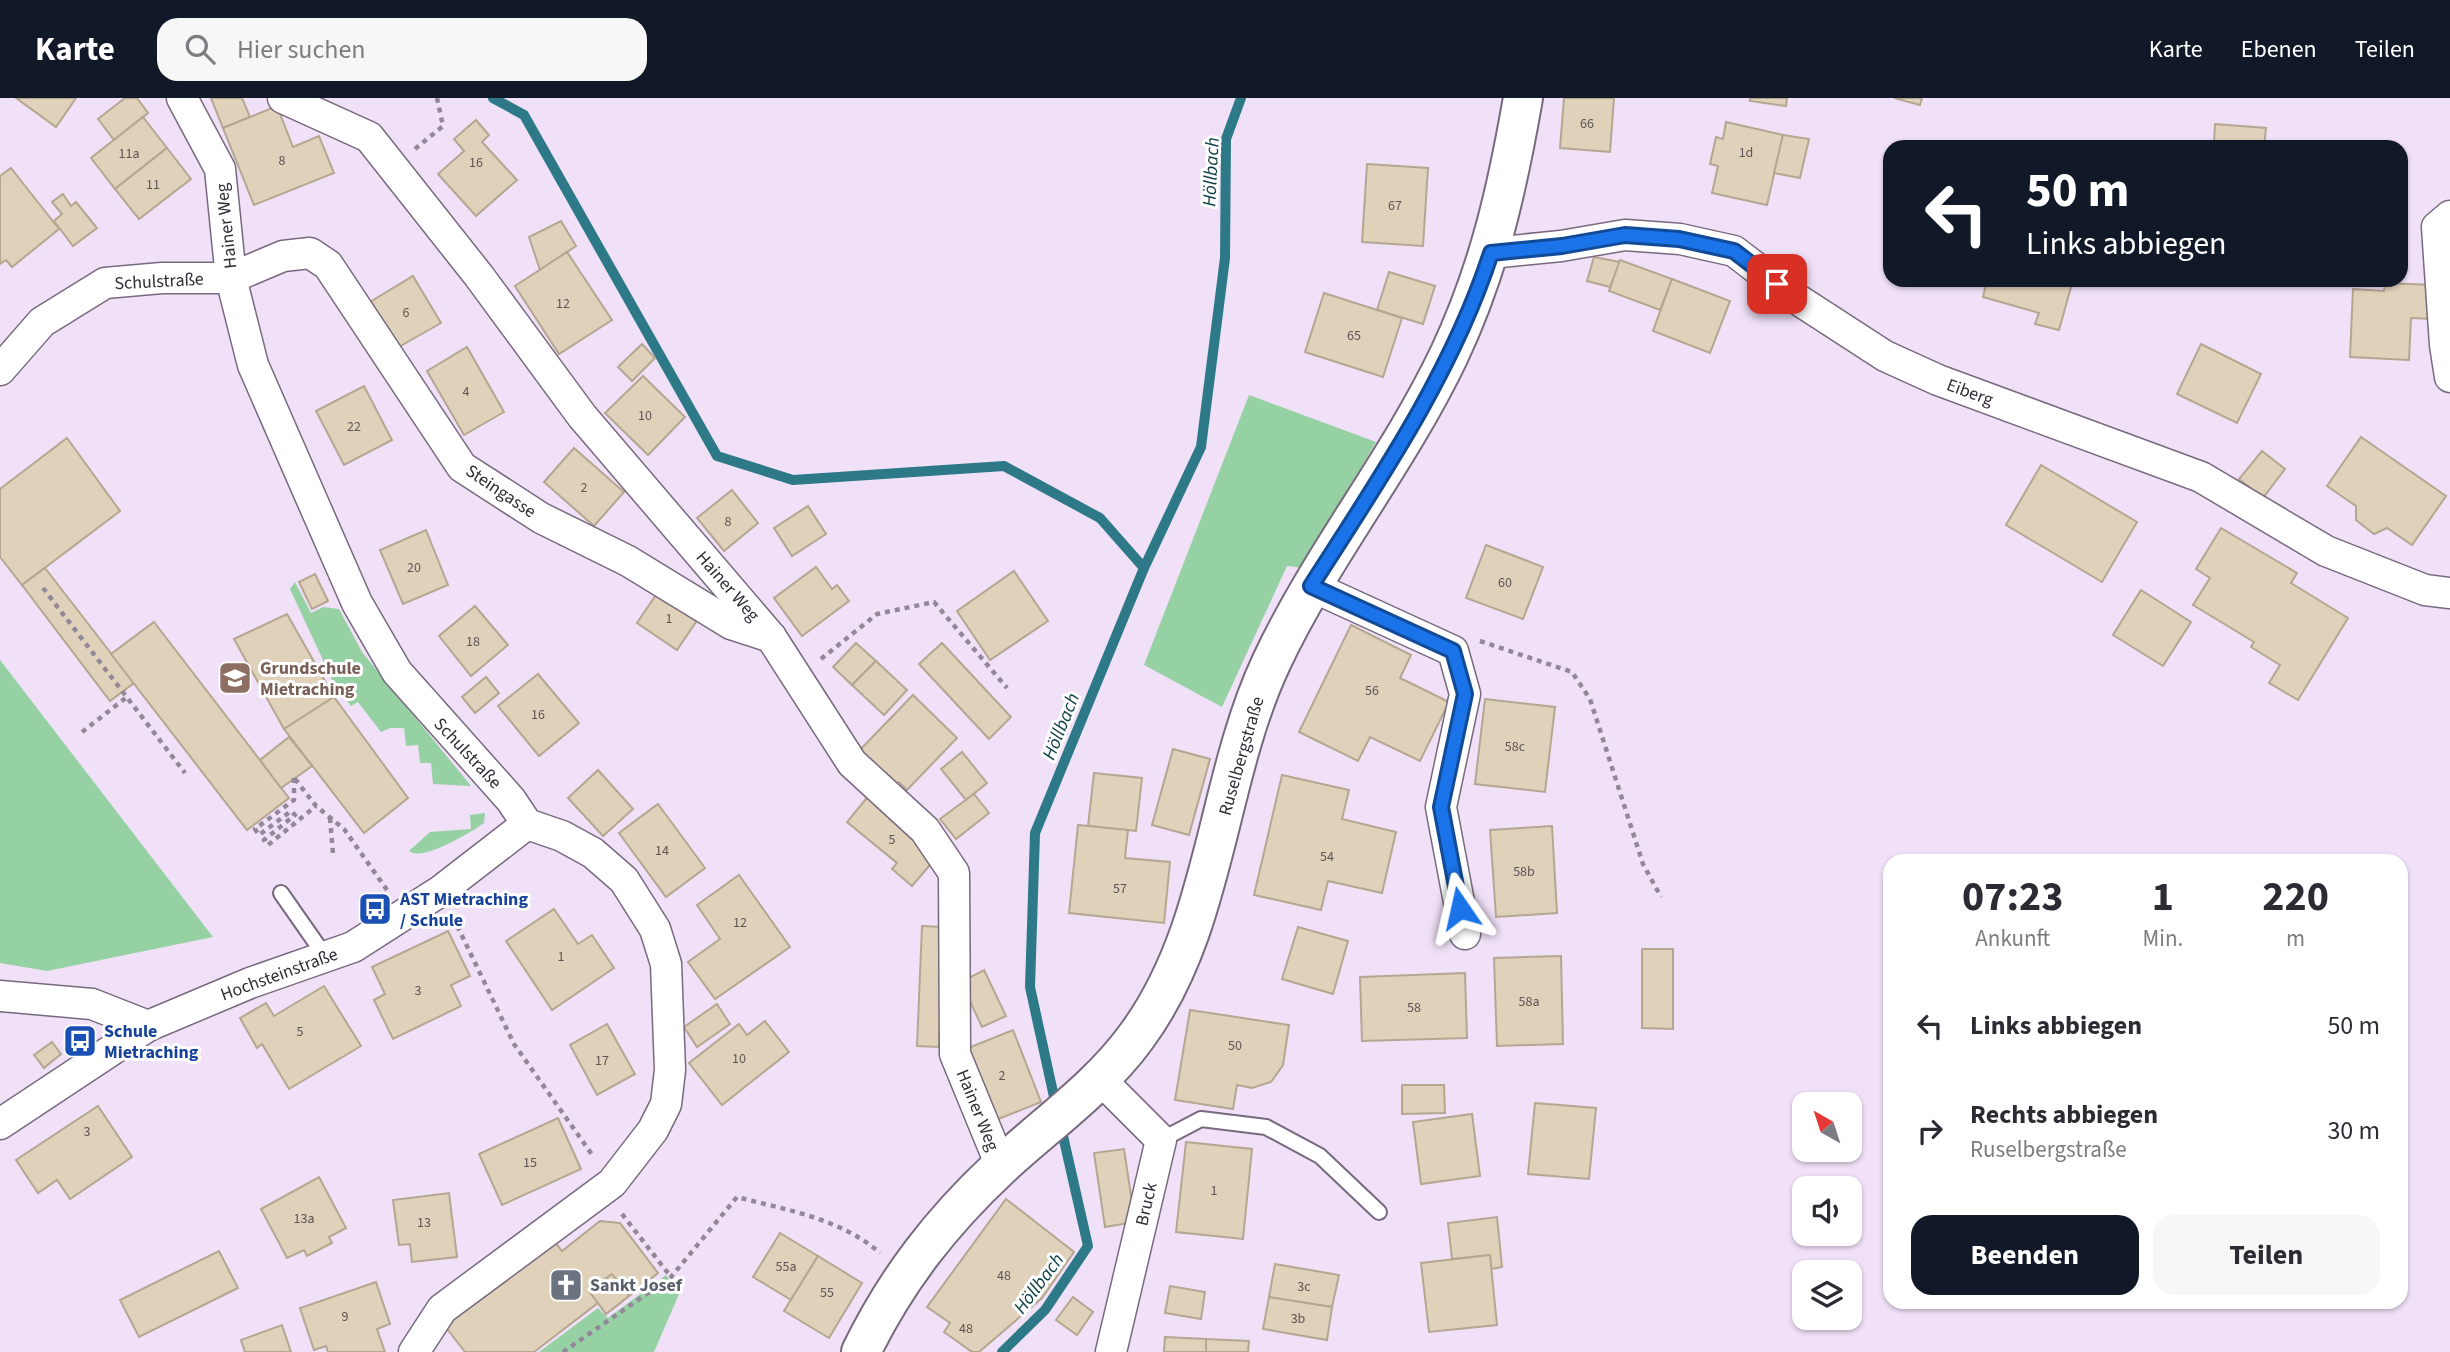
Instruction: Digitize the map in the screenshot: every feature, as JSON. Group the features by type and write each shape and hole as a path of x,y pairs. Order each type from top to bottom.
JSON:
{"main road":[{"name":"Ruselbergstraße","path":"861,1352 904,1275 926,1244 1001,1166 1088,1088 1135,1038 1158,1003 1178,961 1215,850 1248,722 1270,664 1311,586 1384,472 1448,357 1491,253 1505,201 1523,98"}],"street":[{"name":"Hainer Weg","path":"182,98 220,169 231,278"},
{"name":"Hainer Weg","path":"283,98 369,137 479,276 582,416 771,637 852,763 925,830 954,873 956,1054 1001,1166"},
{"path":"2450,216 2437,227 2445,345 2450,377"},
{"name":"Eiberg","path":"1491,253 1562,246 1625,235 1679,239 1734,251 1794,297 1885,356 1938,380 2201,477 2326,551 2425,590 2450,593"},
{"name":"Steingasse","path":"231,278 283,256 310,253 328,265 463,467 541,518 628,561 731,624 771,637"},
{"name":"Schulstraße","path":"0,370 42,322 104,283 163,278 231,278 253,365 357,603 397,672 512,800 527,824"},
{"path":"1311,586 1453,651 1465,694 1441,807 1465,933"},
{"path":"414,1352 442,1309 612,1183 653,1130 666,1104 670,1070 666,964 655,929 624,880 593,853 562,835 527,824"},
{"name":"Hochsteinstraße","path":"0,1124 148,1026 250,983 353,947 439,892 527,824"},
{"path":"0,996 92,1004 148,1026"},
{"path":"1088,1088 1161,1140"},
{"name":"Bruck","path":"1111,1352 1161,1140"}],"lane":[{"path":"281,893 326,956"},
{"path":"1161,1140 1201,1119 1266,1127 1320,1156 1379,1212"}],"path":[{"path":"392,167 443,125 437,98"},
{"path":"43,588 185,773"},
{"path":"799,678 877,614 934,602 1007,688"},
{"path":"1453,651 1483,640 1572,672 1590,699 1643,864 1661,897"},
{"path":"82,732 127,696"},
{"path":"316,806 268,845 264,840 295,815 291,811 259,835 255,829 294,800 294,778 316,806 344,829 403,915"},
{"path":"330,818 333,853"},
{"path":"439,892 514,1044 612,1183"},
{"path":"563,1352 671,1277 737,1197 819,1218 867,1242 904,1275"},
{"path":"642,1240 671,1277"}],"green space":[{"path":"1249,395 1376,442 1303,568 1287,566 1222,707 1144,665"},
{"path":"295,582 311,613 323,607 339,609 362,652 471,786 433,784 431,763 420,763 418,745 406,746 404,728 390,728 381,732 358,702 351,706 335,686 290,589"},
{"path":"0,660 213,937 47,971 0,963"},
{"path":"485,813 484,823 447,844 425,853 409,851 430,832 471,829 470,815"},
{"path":"666,1275 679,1294 654,1352 539,1352 598,1308 608,1318"}],"building":[{"path":"16,98 76,98 56,127"},
{"path":"125,98 137,98 148,113 114,140 98,119"},
{"path":"211,98 242,98 250,117 223,128"},
{"path":"1564,98 1614,98 1610,152 1560,148"},
{"path":"1750,98 1787,98 1786,106 1750,101"},
{"path":"1894,98 1922,98 1920,105"},
{"path":"277,106 293,147 319,136 334,173 254,205 223,128"},
{"path":"143,117 167,148 115,189 91,158"},
{"path":"476,120 489,135 482,142 517,180 476,216 438,174 464,151 454,139"},
{"path":"1726,122 1783,135 1767,205 1712,193 1718,166 1710,164 1716,137 1723,139"},
{"path":"2215,124 2266,128 2265,140 2214,140"},
{"path":"1783,135 1809,139 1800,178 1774,173"},
{"path":"167,148 191,179 139,219 115,189"},
{"path":"1367,164 1428,168 1423,246 1362,242"},
{"path":"11,168 59,229 12,267 6,260 0,264 0,176"},
{"path":"63,194 71,206 76,202 97,228 73,246 54,221 62,214 52,202"},
{"path":"561,221 576,246 540,270 529,237"},
{"path":"567,252 612,320 559,354 515,286"},
{"path":"1594,257 1620,262 1610,287 1587,281"},
{"path":"1620,260 1672,279 1660,310 1609,291"},
{"path":"1389,272 1435,286 1423,324 1377,310"},
{"path":"413,276 441,323 397,348 370,302"},
{"path":"1672,279 1730,301 1710,353 1653,331"},
{"path":"2408,284 2434,285 2432,319 2411,318 2409,360 2350,357 2353,289 2384,291 2384,287 2408,287"},
{"path":"1985,287 2071,287 2059,330 2035,324 2039,313 1983,297"},
{"path":"1324,293 1402,318 1383,377 1305,352"},
{"path":"642,344 655,358 632,381 618,367"},
{"path":"2201,344 2261,374 2237,423 2177,394"},
{"path":"467,347 504,412 464,435 427,371"},
{"path":"643,376 685,417 648,455 605,413"},
{"path":"364,386 392,440 344,465 316,411"},
{"path":"2361,437 2446,496 2412,545 2387,528 2374,534 2356,520 2356,506 2327,486"},
{"path":"67,438 120,511 22,585 0,557 0,489"},
{"path":"574,448 624,492 594,526 544,482"},
{"path":"2262,451 2285,469 2263,498 2239,479"},
{"path":"2041,465 2137,522 2102,582 2006,525"},
{"path":"732,490 758,523 724,551 697,518"},
{"path":"808,506 826,534 792,556 774,528"},
{"path":"2221,528 2297,573 2291,583 2348,618 2298,700 2269,683 2280,665 2251,647 2254,642 2193,605 2210,578 2196,569"},
{"path":"426,530 448,585 403,604 380,550"},
{"path":"1486,545 1543,567 1523,619 1466,598"},
{"path":"816,567 832,589 837,585 849,601 802,636 774,598"},
{"path":"45,568 134,683 110,701 22,585"},
{"path":"1014,571 1048,621 990,660 957,611"},
{"path":"315,574 328,601 312,609 299,582"},
{"path":"662,586 702,613 677,650 637,623"},
{"path":"2141,590 2191,622 2163,666 2113,635"},
{"path":"475,606 508,645 471,676 439,636"},
{"path":"287,614 334,697 284,729 234,639"},
{"path":"154,622 289,798 247,830 111,654"},
{"path":"1351,625 1411,655 1400,678 1449,702 1420,761 1370,737 1358,761 1299,732"},
{"path":"856,643 876,661 852,685 833,667"},
{"path":"942,643 1011,717 989,739 919,664"},
{"path":"876,661 907,690 884,715 852,685"},
{"path":"538,674 579,723 539,756 498,706"},
{"path":"486,677 499,693 475,713 462,697"},
{"path":"913,695 957,738 907,790 899,782 891,789 856,754"},
{"path":"334,697 408,798 364,833 284,729"},
{"path":"1485,699 1555,707 1545,792 1475,784"},
{"path":"289,737 312,766 281,788 260,760"},
{"path":"1173,749 1210,759 1189,835 1152,825"},
{"path":"962,752 987,783 966,800 941,769"},
{"path":"598,770 633,809 603,836 568,798"},
{"path":"1094,773 1142,778 1136,831 1088,826"},
{"path":"1282,775 1349,790 1342,819 1396,832 1382,893 1328,881 1321,910 1254,895"},
{"path":"870,794 920,836 915,842 935,859 912,886 892,869 897,863 847,822"},
{"path":"974,794 989,813 956,839 940,819"},
{"path":"658,804 705,868 666,897 619,833"},
{"path":"1078,825 1128,830 1125,858 1170,862 1164,923 1069,913"},
{"path":"1552,826 1557,913 1496,917 1490,830"},
{"path":"739,875 790,947 715,999 688,962 720,939 697,905"},
{"path":"554,909 578,944 592,935 614,968 552,1010 506,941"},
{"path":"922,926 944,927 939,1047 917,1046"},
{"path":"1298,927 1348,941 1333,994 1282,979"},
{"path":"448,931 470,976 451,985 461,1006 393,1039 374,1000 385,994 372,967"},
{"path":"1642,949 1673,949 1673,1029 1642,1028"},
{"path":"1561,956 1563,1044 1497,1046 1494,958"},
{"path":"984,970 1006,1016 982,1027 961,982"},
{"path":"1465,973 1467,1038 1362,1041 1360,977"},
{"path":"324,986 361,1046 289,1089 262,1044 257,1048 240,1018 266,1003 274,1016"},
{"path":"717,1004 730,1024 697,1047 684,1027"},
{"path":"1190,1010 1289,1025 1283,1065 1271,1082 1252,1088 1237,1085 1233,1109 1175,1100"},
{"path":"765,1021 789,1052 722,1105 689,1063 739,1024 747,1035"},
{"path":"607,1024 635,1074 597,1095 570,1045"},
{"path":"1013,1030 1041,1102 991,1122 963,1050"},
{"path":"52,1042 61,1054 44,1068 34,1055"},
{"path":"1402,1085 1444,1085 1445,1113 1402,1114"},
{"path":"1535,1103 1596,1108 1589,1179 1528,1174"},
{"path":"98,1106 132,1157 70,1199 57,1180 38,1193 16,1160"},
{"path":"1472,1114 1480,1176 1421,1184 1413,1122"},
{"path":"558,1118 581,1169 502,1205 479,1154"},
{"path":"1186,1142 1252,1149 1243,1239 1176,1232"},
{"path":"1124,1149 1135,1222 1105,1227 1094,1153"},
{"path":"319,1177 346,1228 329,1237 332,1243 307,1256 304,1250 287,1258 261,1209"},
{"path":"449,1193 457,1257 412,1262 410,1244 399,1245 393,1200"},
{"path":"1006,1199 1074,1252 1042,1298 979,1352 972,1352 944,1332 950,1323 927,1307"},
{"path":"1497,1217 1502,1267 1491,1269 1490,1255 1452,1259 1448,1223"},
{"name":"Sankt Josef","path":"600,1221 620,1223 658,1273 606,1314 598,1303 534,1352 465,1352 441,1321 551,1237 562,1251"},
{"path":"780,1233 818,1256 791,1300 753,1277"},
{"path":"219,1251 238,1288 139,1337 120,1300"},
{"path":"1490,1255 1497,1325 1429,1332 1421,1263"},
{"path":"818,1256 862,1283 829,1338 784,1311"},
{"path":"1275,1264 1339,1275 1332,1307 1269,1297"},
{"path":"612,1274 629,1296 606,1314 589,1291"},
{"path":"376,1282 390,1324 377,1329 385,1352 328,1352 326,1346 314,1350 300,1308"},
{"path":"1170,1286 1205,1292 1201,1319 1165,1313"},
{"path":"1073,1297 1093,1312 1077,1335 1056,1320"},
{"path":"1269,1297 1332,1307 1327,1340 1263,1329"},
{"path":"282,1325 291,1352 245,1352 241,1340"},
{"path":"1165,1337 1206,1339 1206,1352 1164,1352"},
{"path":"1206,1339 1249,1341 1248,1352 1206,1352"}],"waterway":[{"path":"493,98 524,115 717,456 793,480 1004,466 1100,518 1144,568"},
{"name":"Höllbach","path":"1056,1106 1030,987 1035,833 1144,568 1201,447 1225,258 1226,139 1241,98"},
{"name":"Höllbach","path":"1002,1352 1045,1310 1088,1246 1061,1127"}],"place":[{"name":"Grundschule Mietraching","path":"235,678"},
{"name":"AST Mietraching / Schule","path":"375,909"},
{"name":"Schule Mietraching","path":"80,1041"},
{"name":"Sankt Josef","path":"566,1285"}],"route":[{"path":"1460,908 1441,807 1465,694 1453,651 1311,586 1384,472 1448,357 1491,253 1562,246 1625,235 1679,239 1734,251 1777,284"}]}
